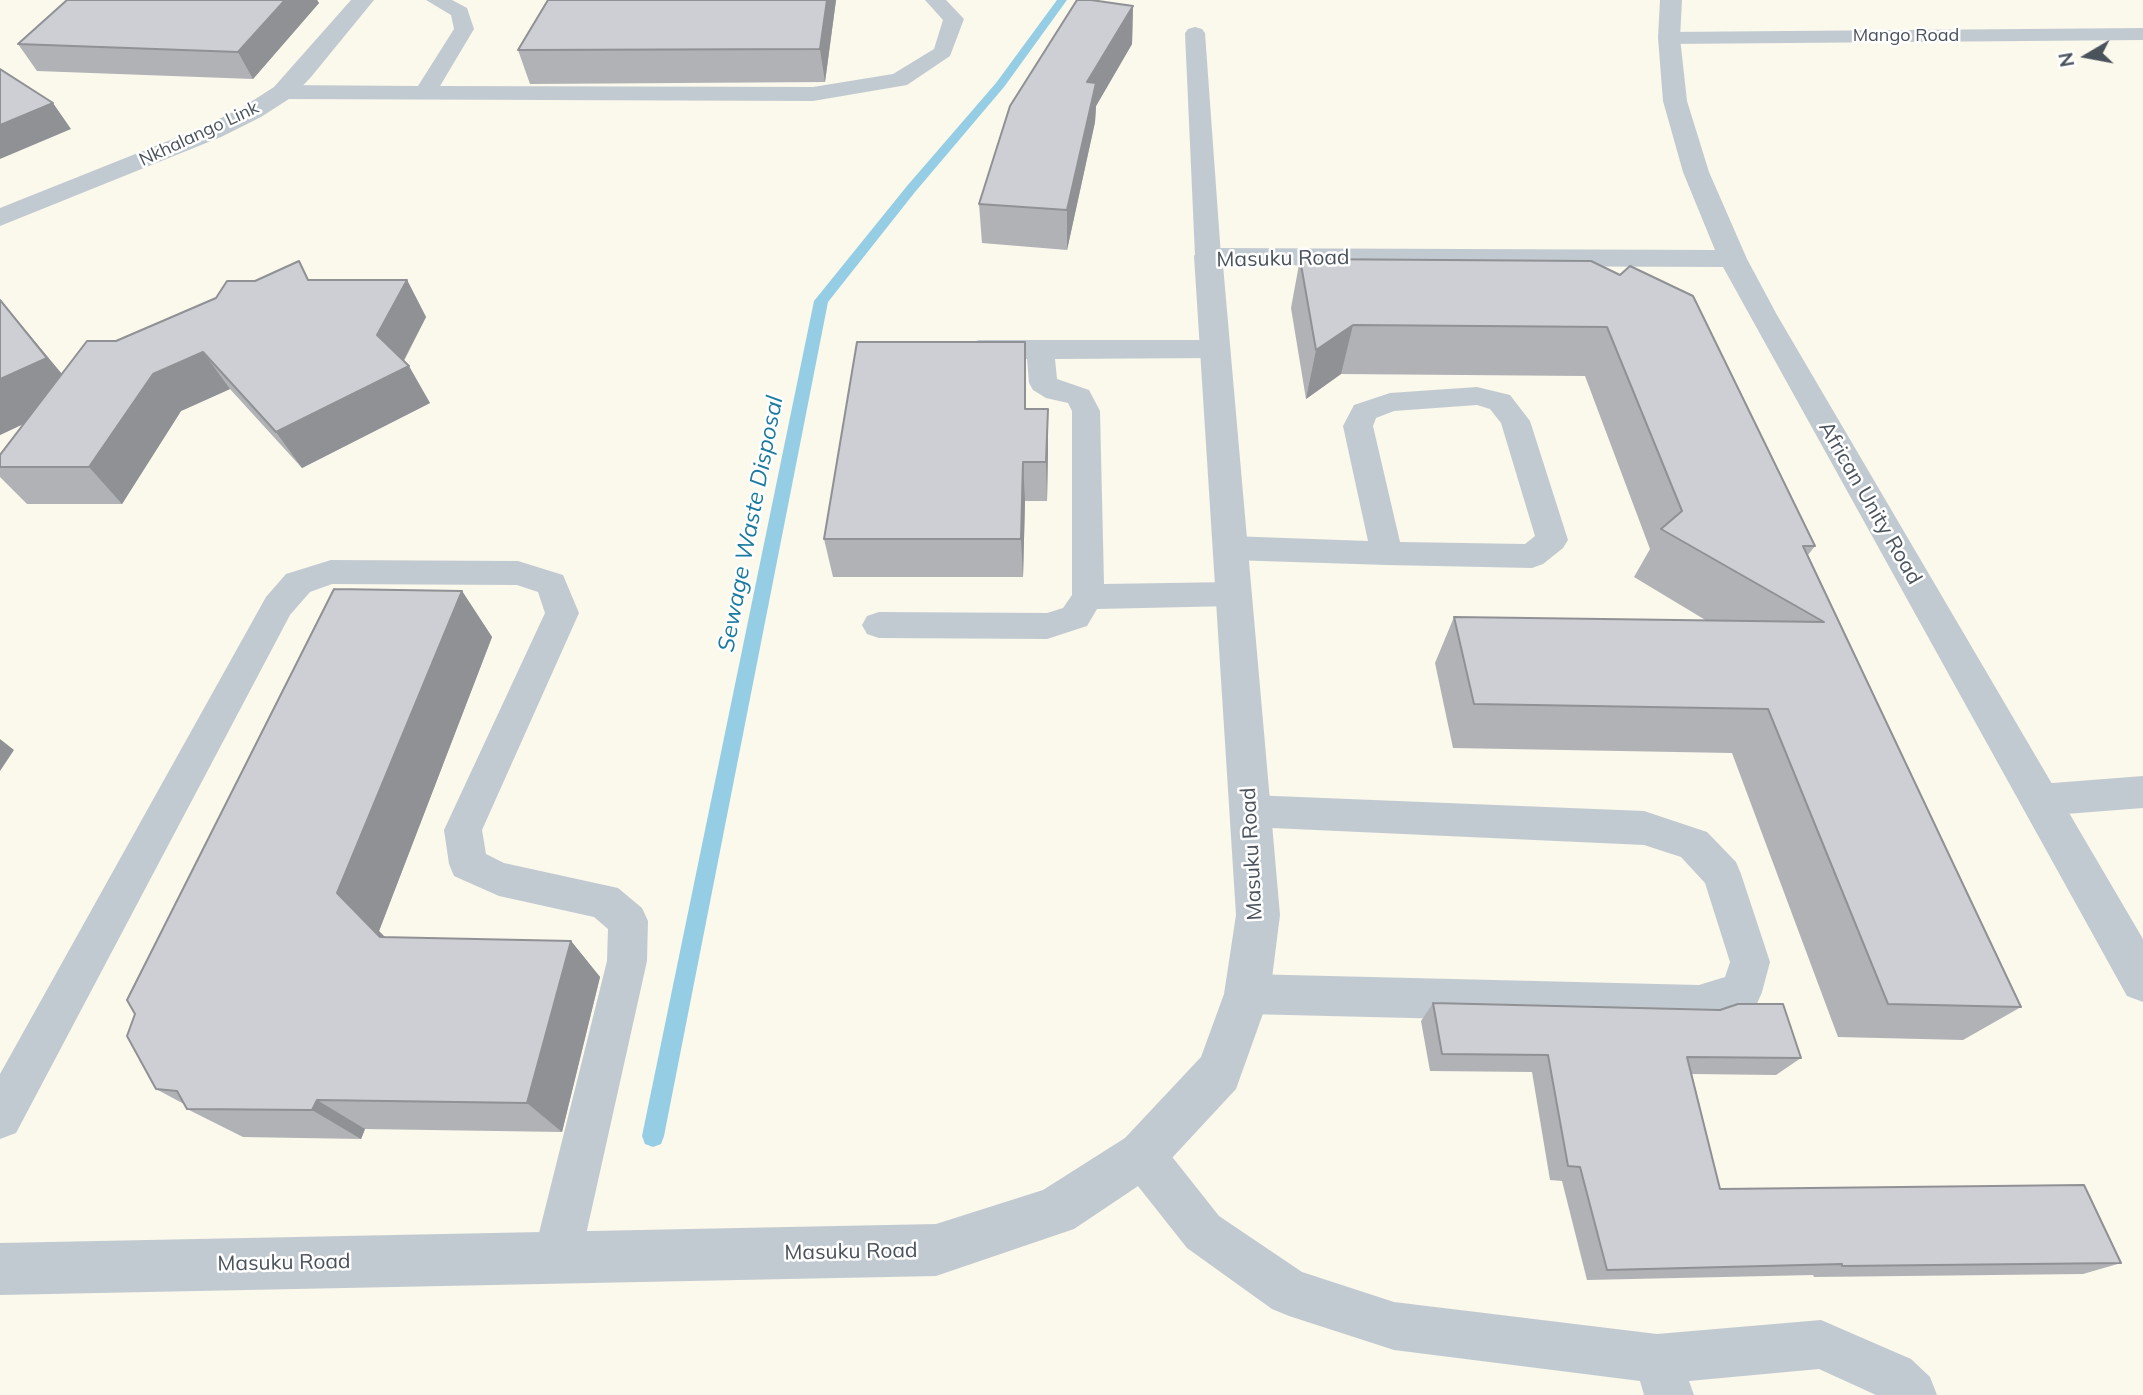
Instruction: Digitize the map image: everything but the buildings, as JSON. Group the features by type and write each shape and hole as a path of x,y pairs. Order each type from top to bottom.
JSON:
{"street":[{"name":"Nkhalango Link","path":"0,218 252,112 283,92 303,72 363,0"},
{"name":"African Unity Road","path":"1671,0 1669,38 1675,101 1696,172 1733,259 1762,315 2143,981"},
{"name":"Masuku Road","path":"0,1269 936,1250 1056,1211 1142,1155 1219,1072 1247,994 1258,915 1208,256 1733,259"}],"lane":[{"path":"424,94 464,29 460,12 436,0"},
{"path":"283,92 813,94 899,80 943,52 954,19 935,0"},
{"path":"1195,33 1208,256"},
{"name":"Mango Road","path":"1669,38 2143,34"},
{"path":"946,348 1215,349"},
{"path":"879,625 1047,626 1075,617 1088,597 1086,411 1079,397 1056,391 1043,383 1040,350"},
{"path":"1230,548 1387,553 1532,556 1552,540 1515,421 1500,402 1476,396 1390,402 1364,412 1357,426 1387,553"},
{"path":"0,1116 278,606 298,583 331,572 518,573 551,584 562,613 463,830 468,864 499,878 604,901 628,921 627,961 557,1257"},
{"path":"1088,597 1234,594"},
{"path":"2040,800 2143,792"},
{"path":"1247,994 1699,1005 1741,992 1750,962 1722,874 1695,844 1644,828 1250,811"},
{"path":"1142,1155 1203,1232 1290,1292 1394,1326 1663,1377 1821,1344 1894,1377 1912,1395"}],"shaded area":[{"path":"0,0 2143,0 2143,1395 0,1395"}],"waterway":[{"name":"Sewage Waste Disposal","path":"653,1136 821,301 911,189 1000,85 1062,0"}]}
